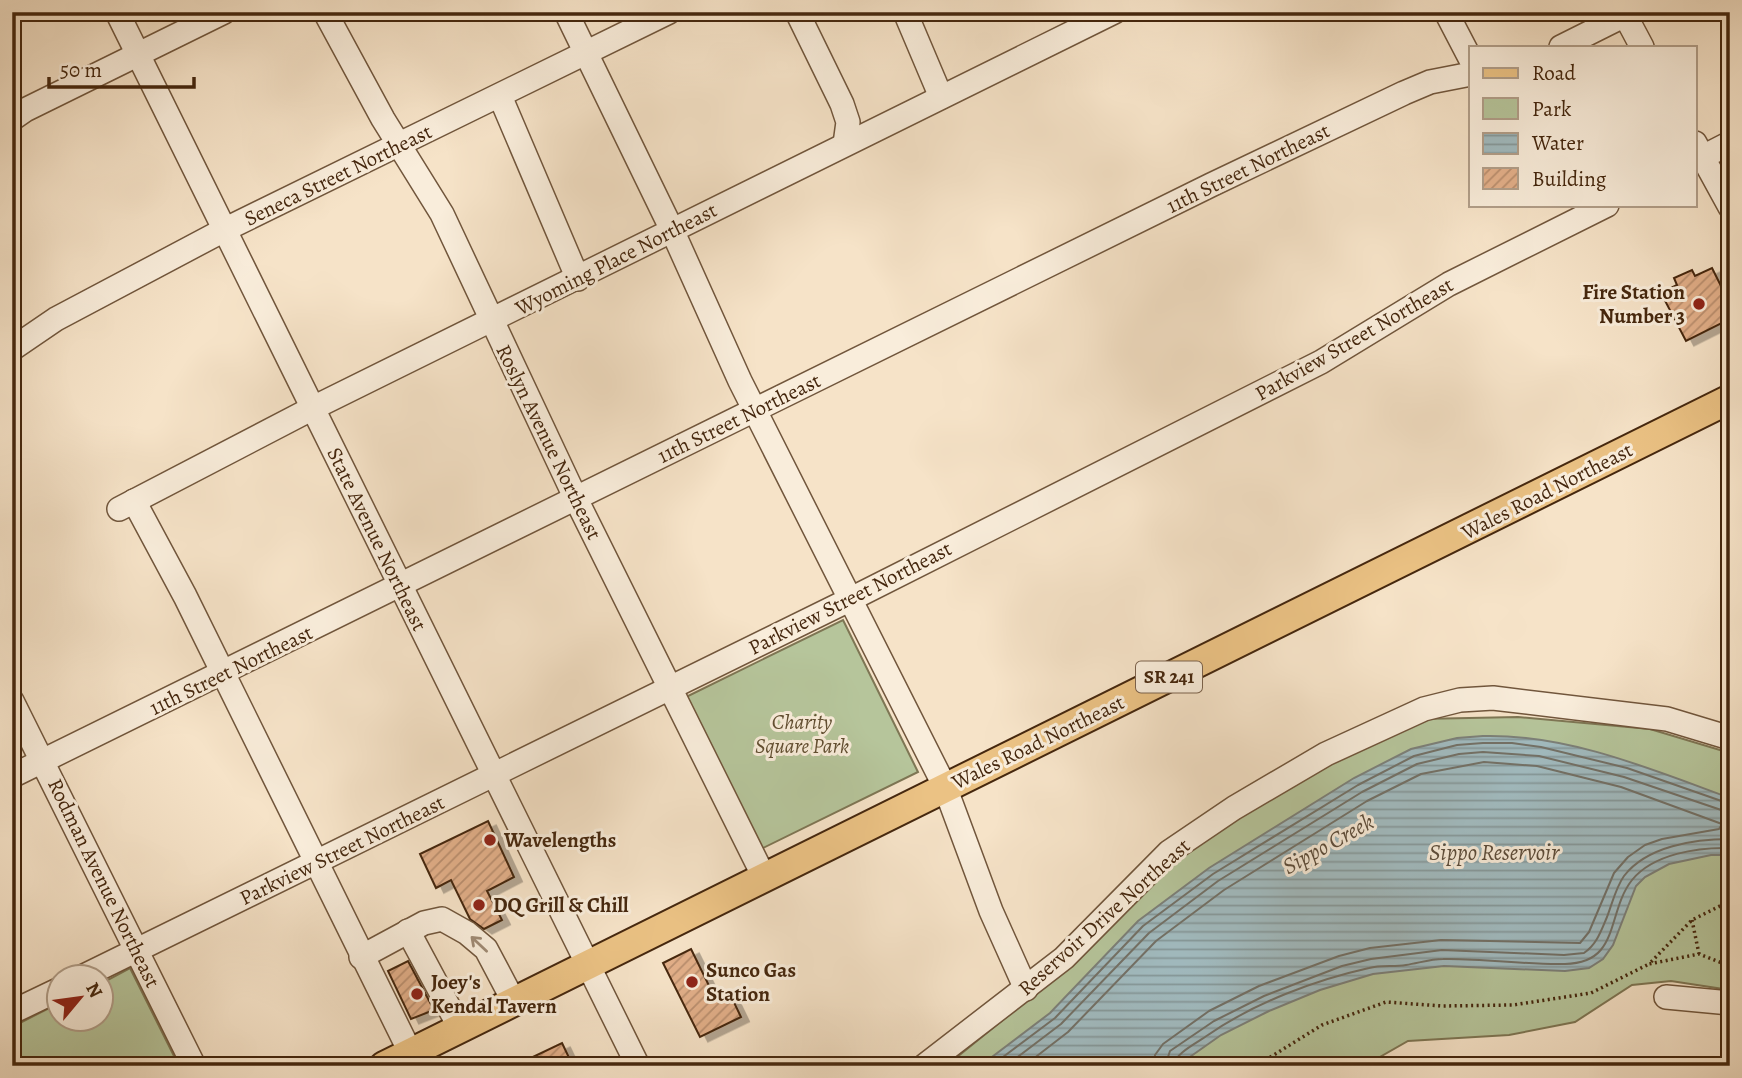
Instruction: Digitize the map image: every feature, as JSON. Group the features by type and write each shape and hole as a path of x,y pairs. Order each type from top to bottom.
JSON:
{"main road":[{"name":"Wales Road Northeast","path":"384,1066 414,1059 460,1028 1730,399"}],"street":[{"name":"State Avenue Northeast","path":"117,12 638,1066"},
{"path":"12,119 224,12"},
{"name":"Roslyn Avenue Northeast","path":"325,12 442,214 576,499 764,877"},
{"path":"566,12 672,230 755,410 945,788 991,911 1026,989"},
{"name":"Seneca Street Northeast","path":"12,349 56,319 224,230 669,12"},
{"path":"797,12 848,121 845,144"},
{"path":"905,12 941,97"},
{"name":"Wyoming Place Northeast","path":"222,673 126,505 313,408 1114,12"},
{"path":"1446,12 1469,56"},
{"path":"1563,46 1628,14 1642,46"},
{"name":"11th Street Northeast","path":"12,776 400,588 755,410 1404,93 1430,82 1469,74"},
{"path":"500,96 578,279"},
{"path":"1730,143 1697,153 1730,207"},
{"name":"Parkview Street Northeast","path":"113,962 849,600 1321,362 1449,284 1605,206"},
{"path":"222,673 414,1059"},
{"name":"Reservoir Drive Northeast","path":"924,1066 1064,958 1168,852 1298,770 1375,730 1424,709 1460,699 1493,698 1667,719 1726,732"},
{"name":"Rodman Avenue Northeast","path":"12,701 194,1066"},
{"path":"361,957 424,923 442,919 467,933 486,949 513,1002"},
{"path":"408,932 460,1028"},
{"path":"12,1013 46,996"},
{"path":"1666,997 1730,1003"}],"path":[{"path":"1649,964 1692,920 1730,901"},
{"path":"1692,920 1699,954"},
{"path":"1256,1066 1322,1025 1386,1002 1443,1006 1513,1005 1591,993 1649,964 1699,954 1730,966"}],"green space":[{"name":"Charity Square Park","path":"843,620 918,772 761,849 686,697"},
{"name":"Sippo Reservoir","path":"1518,717 1650,729 1730,753 1730,990 1671,981 1632,985 1575,1022 1509,1035 1408,1041 1364,1066 946,1066 1057,976 1167,864 1230,821 1324,765 1420,719"},
{"path":"130,968 179,1066 12,1066 12,1027 46,1010 46,1032 116,1032 116,976"}],"water":[{"name":"Sippo Reservoir","path":"1515,737 1578,747 1640,765 1730,798 1730,855 1711,855 1669,864 1645,877 1636,886 1613,945 1603,959 1589,968 1565,971 1444,966 1373,974 1320,990 1269,1011 1221,1035 1177,1066 980,1066 1050,1013 1138,921 1209,868 1354,778 1411,749 1457,738"}],"building":[{"path":"1712,268 1730,304 1730,319 1686,341 1661,293 1677,285 1674,278 1692,270 1695,276"},
{"path":"488,821 514,877 487,891 502,920 484,929 470,919 451,880 436,888 420,854"},
{"path":"691,949 716,1000 730,994 741,1017 700,1037 663,963"},
{"name":"Joey's Kendal Tavern","path":"408,961 434,1010 411,1019 388,971"},
{"path":"562,1043 573,1066 514,1066"}],"place":[{"name":"Fire Station Number 3","path":"1699,304"},
{"name":"Wavelengths","path":"490,840"},
{"name":"DQ Grill & Chill","path":"479,905"},
{"name":"Sunco Gas Station","path":"692,982"},
{"name":"Joey's Kendal Tavern","path":"417,994"}],"water label":[{"name":"Sippo Creek","path":"1328,844"}]}
